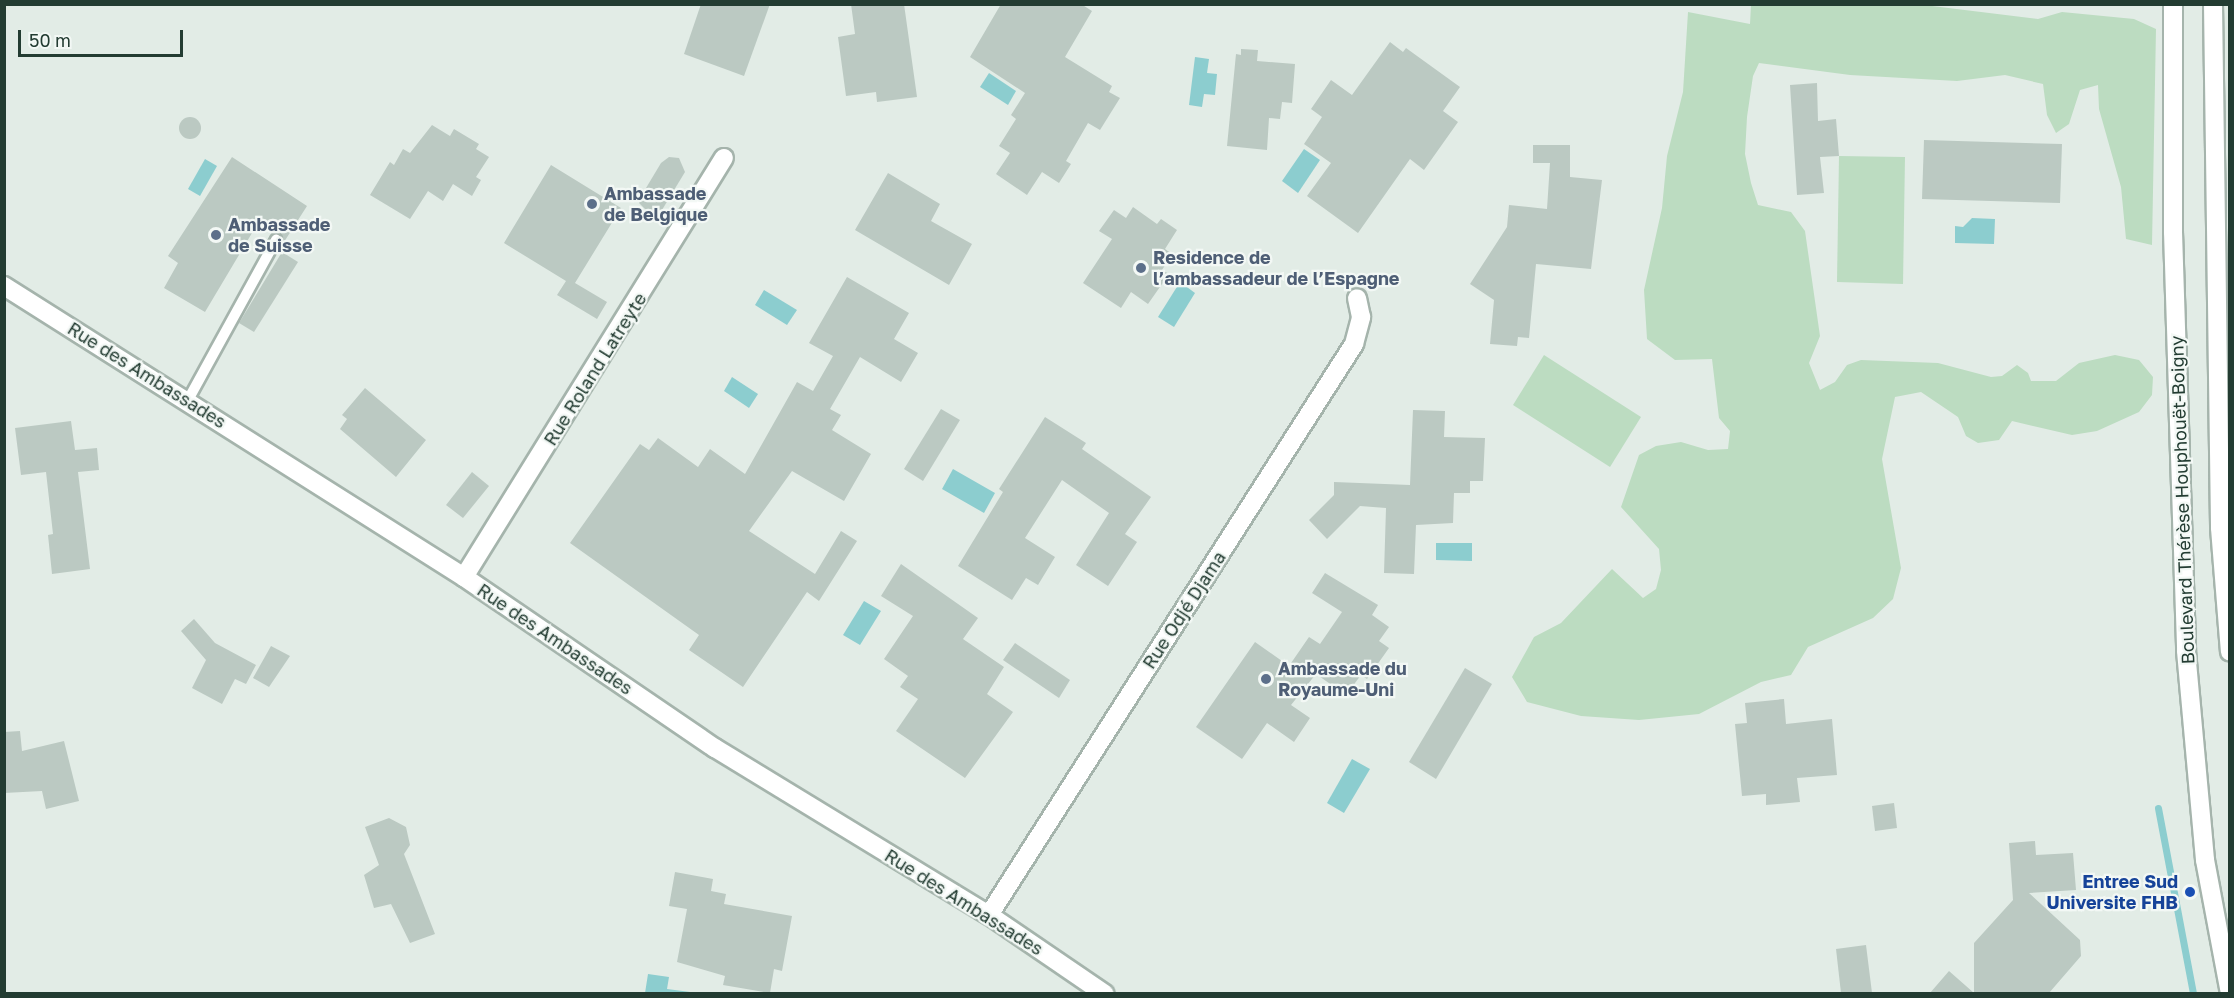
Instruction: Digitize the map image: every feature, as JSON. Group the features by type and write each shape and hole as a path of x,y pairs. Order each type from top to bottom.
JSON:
{"street":[{"name":"Boulevard Thérèse Houphouët-Boigny","path":"2173,4 2173,232 2186,651 2205,860 2229,993"},
{"name":"Boulevard Thérèse Houphouët-Boigny","path":"2213,4 2220,504 2229,652"},
{"name":"Rue Roland Latreyte","path":"464,578 724,158"},
{"name":"Rue des Ambassades","path":"4,286 188,400 464,578 715,748 989,915 1105,993"},
{"name":"Rue Odjé Djama","path":"989,915 1354,344 1361,317 1357,298"}],"lane":[{"path":"188,400 276,240"}],"green space":[{"path":"1751,5 1924,5 2038,19 2062,12 2134,19 2156,29 2152,245 2126,239 2121,187 2099,109 2098,85 2080,90 2069,124 2056,133 2047,115 2043,84 2005,75 1957,81 1850,75 1759,63 1753,76 1745,154 1758,205 1791,212 1805,231 1820,336 1809,363 1820,390 1835,382 1847,365 1861,360 1938,363 1991,377 2002,376 2017,365 2028,373 2031,381 2056,381 2079,363 2115,355 2139,360 2153,377 2152,395 2139,412 2097,431 2072,435 2012,421 1999,440 1978,443 1966,436 1958,417 1921,392 1895,397 1882,459 1901,568 1893,599 1873,618 1808,647 1791,675 1761,682 1699,714 1639,720 1581,716 1527,702 1512,677 1534,637 1561,623 1612,569 1643,598 1656,589 1661,570 1659,549 1621,507 1639,455 1656,446 1681,442 1708,450 1728,449 1730,431 1719,418 1712,359 1675,360 1647,339 1644,290 1662,208 1667,156 1683,92 1688,12 1750,24"},
{"path":"1839,156 1905,157 1903,284 1837,282"},
{"path":"1544,355 1641,417 1610,467 1513,405"}],"water":[{"path":"1195,57 1209,59 1207,73 1217,74 1215,95 1204,94 1202,107 1189,105"},
{"path":"989,73 1016,91 1008,105 980,87"},
{"path":"1304,149 1320,160 1298,193 1282,181"},
{"path":"205,159 217,166 200,196 188,189"},
{"path":"1972,218 1995,219 1994,244 1955,243 1955,226 1963,227"},
{"path":"1180,282 1195,293 1174,327 1158,317"},
{"path":"764,290 797,310 787,325 755,305"},
{"path":"732,377 758,394 749,408 724,391"},
{"path":"953,469 995,493 984,513 942,489"},
{"path":"1436,543 1472,543 1472,561 1436,560"},
{"path":"864,601 881,611 860,645 843,635"},
{"path":"1352,759 1370,769 1344,813 1327,803"},
{"path":"648,974 669,977 667,989 698,993 645,993"}],"building":[{"path":"701,4 770,4 744,76 684,54"},
{"path":"851,4 904,4 917,97 877,102 876,92 846,96 838,37 855,34"},
{"path":"1001,4 1081,4 1092,11 1065,57 1112,86 1109,92 1120,98 1100,130 1088,123 1066,161 1071,164 1059,183 1042,172 1027,195 996,174 1010,153 999,146 1016,119 1011,115 1025,93 970,57"},
{"path":"1390,42 1403,52 1406,48 1460,87 1443,111 1458,122 1424,170 1410,159 1358,233 1307,196 1331,163 1304,144 1322,117 1311,109 1331,80 1352,95"},
{"path":"1241,49 1258,50 1257,61 1295,64 1292,103 1282,102 1280,119 1269,118 1267,150 1227,146 1236,54 1241,55"},
{"path":"1817,83 1818,121 1836,119 1839,156 1820,157 1824,193 1797,195 1790,85"},
{"path":"190,117 198,120 201,128 198,136 190,139 182,136 179,128 182,120"},
{"path":"432,125 450,136 454,129 479,144 476,149 489,157 476,177 481,180 472,196 453,184 443,201 428,191 410,219 370,195 390,162 394,165 403,149 410,153"},
{"path":"1924,140 2062,144 2060,203 1922,199"},
{"path":"1533,145 1570,145 1570,177 1602,180 1591,269 1536,264 1529,338 1518,337 1517,346 1490,344 1494,300 1470,284 1507,227 1509,205 1547,209 1550,163 1533,163"},
{"path":"232,157 307,206 284,242 280,234 272,234 258,223 205,312 164,288 178,263 168,256"},
{"path":"669,157 679,158 685,172 662,210 647,211 639,203 643,193 661,163"},
{"path":"551,165 621,208 575,283 607,302 597,319 557,295 566,281 504,243"},
{"path":"888,173 940,204 931,221 972,244 949,285 855,230"},
{"path":"1133,207 1157,224 1161,219 1177,230 1165,249 1172,254 1162,270 1169,274 1148,304 1131,292 1121,308 1083,283 1112,239 1099,231 1114,210 1126,218"},
{"path":"282,252 298,262 254,332 239,323"},
{"path":"847,277 909,313 894,339 918,353 901,382 860,357 830,409 841,415 832,430 871,454 844,501 792,471 749,531 815,574 841,531 857,541 819,601 807,592 743,687 689,650 699,635 570,543 640,444 649,450 658,438 698,467 710,449 745,474 797,382 813,391 833,356 809,343"},
{"path":"365,388 426,440 396,477 340,429 347,419 342,415"},
{"path":"941,409 960,420 923,481 904,469"},
{"path":"1413,410 1445,411 1444,437 1485,438 1483,481 1470,481 1470,493 1454,493 1453,523 1416,525 1414,574 1384,573 1386,508 1360,506 1327,539 1309,520 1334,495 1334,482 1410,485"},
{"path":"1045,417 1086,443 1082,449 1151,497 1125,534 1137,542 1108,586 1076,565 1109,513 1062,480 1025,538 1055,557 1038,585 1026,578 1012,600 958,566 1003,492 999,489"},
{"path":"71,421 75,450 97,448 99,470 78,472 90,569 52,574 48,535 53,534 46,472 21,475 15,428"},
{"path":"472,472 489,486 463,518 446,505"},
{"path":"901,564 978,618 963,639 1004,667 987,694 1013,712 965,778 896,731 918,699 900,687 908,676 884,659 913,616 881,596"},
{"path":"1325,573 1378,605 1372,615 1389,627 1379,641 1389,648 1367,679 1361,675 1346,695 1316,674 1291,705 1310,718 1294,742 1267,723 1242,759 1196,727 1255,642 1289,666 1309,637 1320,644 1342,612 1312,593"},
{"path":"194,619 215,643 256,665 246,684 235,679 222,704 192,688 206,660 181,631"},
{"path":"1015,643 1070,680 1059,698 1003,660"},
{"path":"271,646 290,656 269,687 253,678"},
{"path":"1465,668 1492,684 1436,779 1409,762"},
{"path":"1784,699 1786,724 1832,719 1837,775 1797,778 1800,802 1766,805 1766,794 1742,796 1735,724 1747,723 1745,703"},
{"path":"20,731 22,751 64,741 79,801 46,809 42,791 4,793 4,732"},
{"path":"1894,803 1897,828 1875,831 1872,806"},
{"path":"389,818 406,827 410,845 404,854 435,934 410,943 391,904 374,908 364,875 379,865 365,827"},
{"path":"2035,841 2036,855 2073,853 2076,890 2029,893 2080,940 2081,956 2049,993 1974,993 1974,943 2013,900 2009,843"},
{"path":"675,872 713,879 711,891 726,894 724,904 792,916 782,971 774,969 770,993 723,985 725,976 677,962 687,909 669,906"},
{"path":"1866,945 1872,993 1841,993 1836,949"},
{"path":"1949,971 1974,993 1930,993"}],"waterway":[{"path":"2158,808 2193,994"}],"place":[{"name":"Ambassade de Belgique","path":"592,204"},
{"name":"Ambassade de Suisse","path":"216,235"},
{"name":"Residence de l’ambassadeur de l’Espagne","path":"1141,268"},
{"name":"Ambassade du Royaume-Uni","path":"1266,679"},
{"name":"Entree Sud Universite FHB","path":"2190,892"}]}
